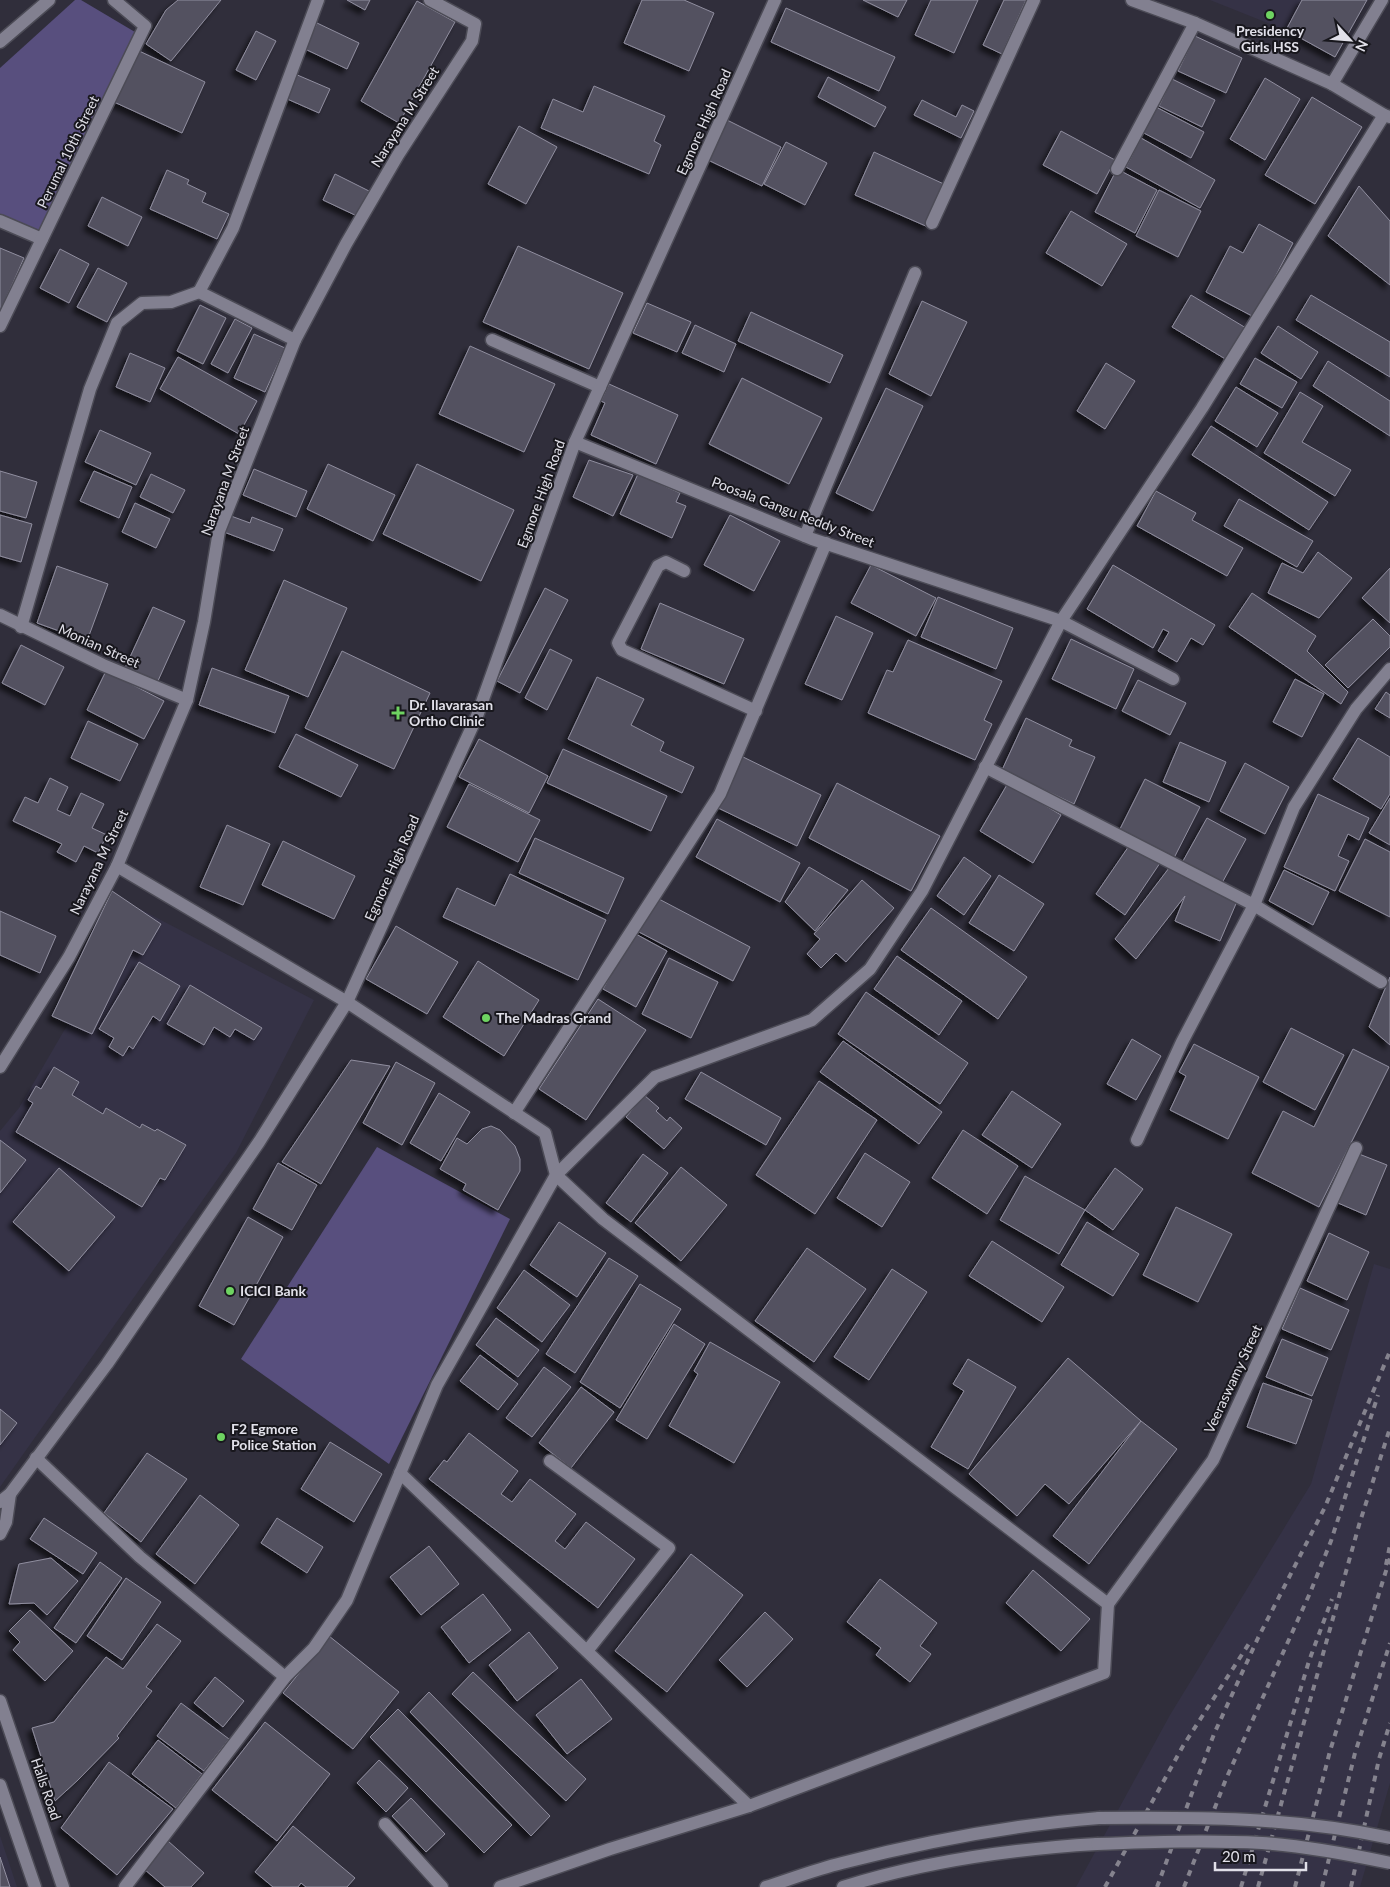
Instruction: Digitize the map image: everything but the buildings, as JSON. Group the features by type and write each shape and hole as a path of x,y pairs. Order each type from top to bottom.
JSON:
{"street":[{"path":"0,42 49,0"},
{"name":"Perumal 10th Street","path":"0,326 145,26 114,0"},
{"path":"21,627 90,389 117,323 142,303 171,302 199,292 233,228 318,0"},
{"name":"Narayana M Street","path":"0,1066 69,957 116,866 187,700 204,622 219,531 295,340 346,244 398,154 472,41 475,24 430,0"},
{"name":"Egmore High Road","path":"10,1494 107,1364 259,1142 347,1002 477,716 575,442 775,0"},
{"path":"932,224 1034,0"},
{"path":"125,1887 285,1677 314,1648 347,1600 436,1385 556,1175 655,1076 812,1020 870,969 922,891 1061,621 1202,408 1387,116 1332,84 1195,23 1132,0"},
{"path":"1332,84 1382,0"},
{"path":"1117,169 1195,23"},
{"path":"0,221 42,239"},
{"path":"805,536 915,273"},
{"path":"199,292 295,340"},
{"path":"492,340 600,387"},
{"name":"Poosala Gangu Reddy Street","path":"575,442 805,536 1061,621 1173,679"},
{"path":"514,1112 720,794 826,543"},
{"path":"684,571 666,562 658,566 618,644 622,650 756,711"},
{"name":"Monian Street","path":"0,615 21,627 103,665 187,700"},
{"path":"1138,1140 1182,1042 1254,904 1294,807 1356,709 1390,669"},
{"path":"985,767 1254,904 1381,982"},
{"path":"116,866 347,1002 545,1133 556,1175 603,1219 1108,1604 1104,1673 749,1806 610,1849 500,1887"},
{"name":"Veeraswamy Street","path":"1108,1604 1213,1460 1356,1148"},
{"path":"36,1458 140,1557 285,1677"},
{"path":"550,1462 669,1548 587,1651"},
{"path":"400,1473 749,1806"},
{"path":"0,1502 10,1494"},
{"path":"0,1534 6,1522 10,1494"},
{"name":"Halls Road","path":"0,1701 63,1887"},
{"path":"0,1785 35,1887"},
{"path":"766,1887 841,1863 949,1837 1048,1822 1099,1818 1264,1820 1318,1825 1390,1838"},
{"path":"385,1824 442,1887"},
{"path":"843,1887 954,1860 1010,1851 1097,1844 1207,1842 1261,1844 1313,1849 1390,1863"}],"shaded area":[{"path":"75,0 81,0 140,35 40,235 0,216 0,68"},
{"name":"Presidency Girls HSS","path":"1210,0 1301,0 1285,30"},
{"path":"136,907 314,1000 236,1153 0,1487 0,1131 19,1108"},
{"path":"377,1147 510,1219 389,1464 241,1359"},
{"path":"1374,1264 1390,1269 1390,1783 1360,1887 1076,1887 1170,1715 1311,1484"},
{"path":"0,1836 17,1887 0,1887"}],"railway":[{"path":"1157,1887 1214,1734 1258,1638 1325,1507 1390,1351"},
{"path":"1184,1887 1226,1779 1310,1593 1331,1541 1378,1395"},
{"path":"1258,1887 1359,1525 1390,1428"},
{"path":"1386,1565 1390,1545"},
{"path":"1295,1887 1330,1751 1390,1558"},
{"path":"1241,1887 1309,1661 1332,1599"},
{"path":"1105,1887 1183,1746 1250,1642"},
{"path":"1322,1887 1355,1753 1390,1643"},
{"path":"1351,1887 1379,1759 1390,1723"}],"place":[{"name":"Presidency Girls HSS","path":"1270,15"},
{"name":"Dr. Ilavarasan Ortho Clinic","path":"398,713"},
{"name":"The Madras Grand","path":"486,1018"},
{"name":"ICICI Bank","path":"230,1291"},
{"name":"F2 Egmore Police Station","path":"221,1437"}]}
